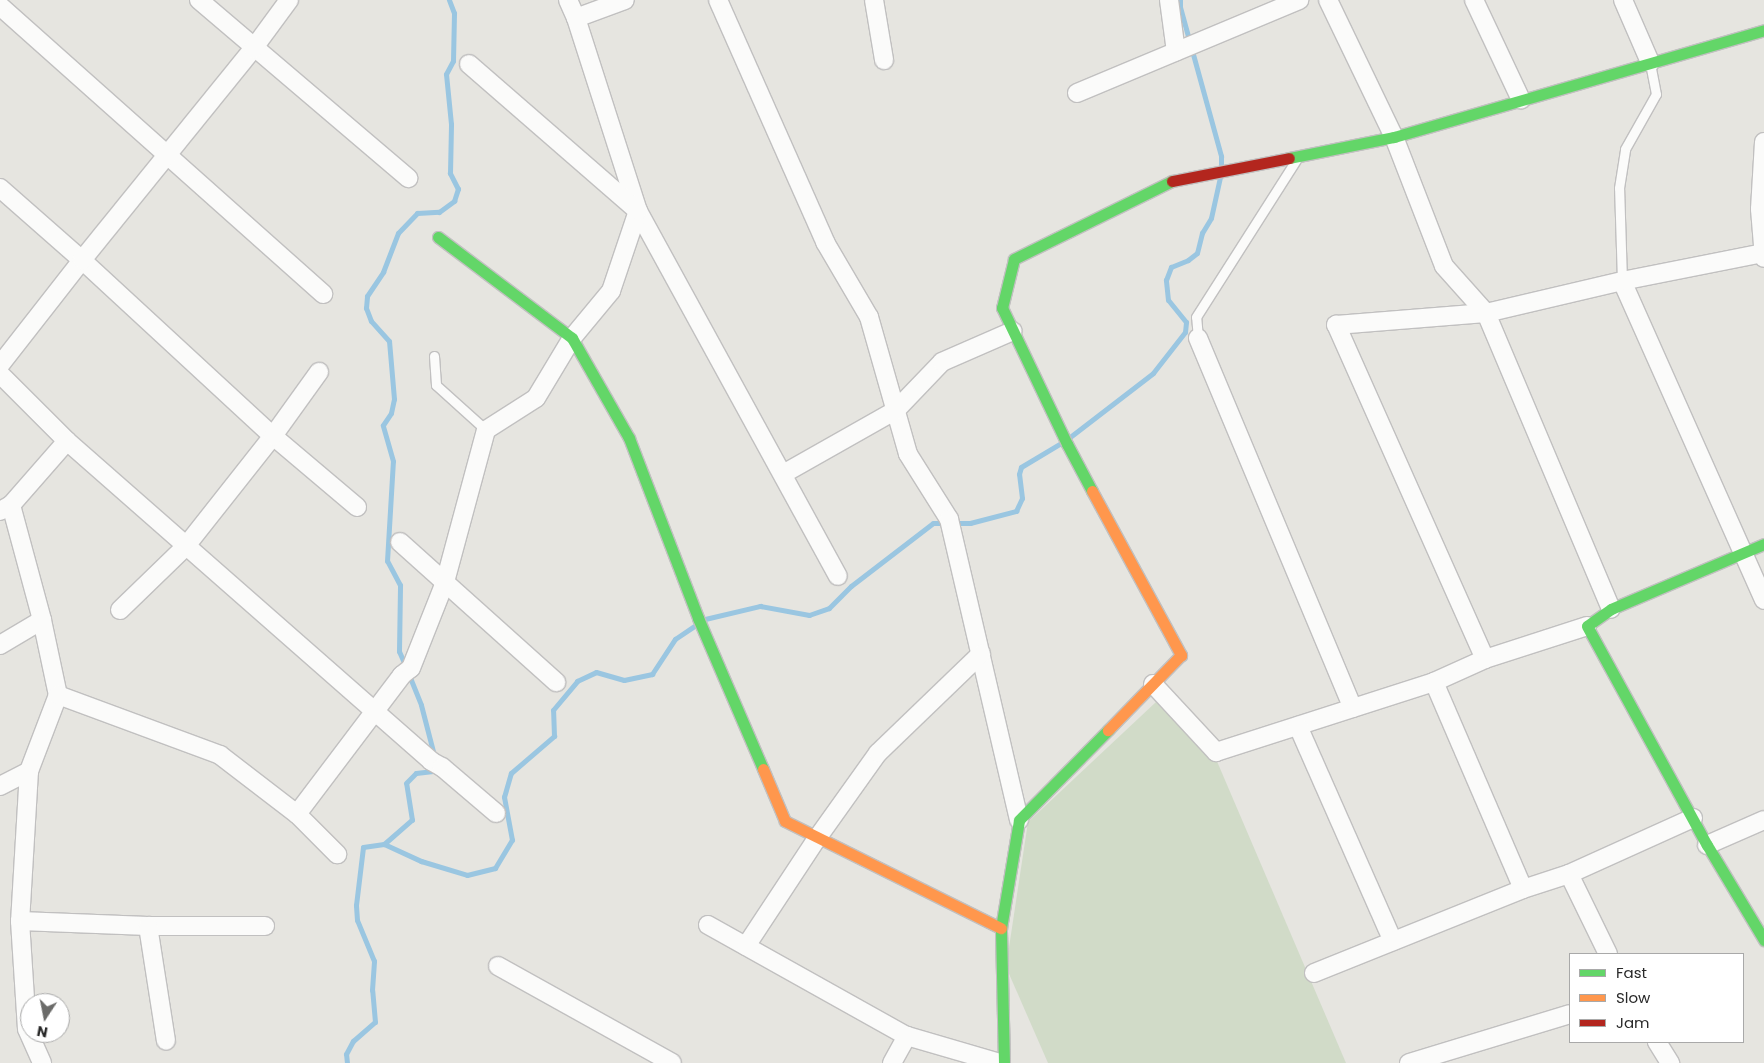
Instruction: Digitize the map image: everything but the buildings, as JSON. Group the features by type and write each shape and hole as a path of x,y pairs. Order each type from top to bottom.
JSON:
{"street":[{"path":"199,0 253,48 408,178"},
{"path":"0,365 82,260 168,156 289,0"},
{"path":"568,0 576,18 638,211 838,576"},
{"path":"576,18 625,0"},
{"path":"718,0 825,242 869,318 908,454 951,524 1019,820 1000,928 1004,1063"},
{"path":"874,0 884,60"},
{"path":"1169,0 1186,48"},
{"path":"1076,93 1299,0"},
{"path":"1328,0 1394,137 1444,266 1486,313 1611,609"},
{"path":"1474,0 1521,100"},
{"path":"1623,0 1650,62"},
{"path":"0,6 323,294"},
{"path":"1019,820 1181,655 1066,440 1002,308 1014,259 1170,181 1394,137 1764,30"},
{"path":"469,64 638,211"},
{"path":"1485,658 1336,326 1486,313 1622,281 1763,256 1760,210 1764,142"},
{"path":"0,188 82,260 273,436 357,507"},
{"path":"297,814 406,671 445,582 486,430 536,398 572,338 611,291 638,211"},
{"path":"438,237 572,338 629,438 699,622 785,821 1000,928"},
{"path":"1622,281 1764,600"},
{"path":"783,474 896,410 942,362 1013,332"},
{"path":"1198,338 1354,708"},
{"path":"120,610 186,546 273,436 319,372"},
{"path":"0,374 67,441 375,711 496,813"},
{"path":"42,1063 27,1029 20,921 29,771 58,695 42,620 5,508 67,441"},
{"path":"400,542 556,682"},
{"path":"1153,684 1216,752 1434,682 1485,658 1587,626 1611,609 1764,544"},
{"path":"0,645 42,620"},
{"path":"1587,626 1707,845 1764,940"},
{"path":"746,946 818,837 878,753 981,654"},
{"path":"1434,682 1523,889"},
{"path":"58,695 220,755 297,814 337,854"},
{"path":"1298,726 1393,940"},
{"path":"0,786 29,771"},
{"path":"1314,973 1523,889 1569,874 1693,818"},
{"path":"1707,845 1764,820"},
{"path":"1569,874 1608,953"},
{"path":"20,921 148,926 265,926"},
{"path":"708,925 907,1036 1000,1063"},
{"path":"148,926 166,1041"},
{"path":"498,966 672,1063"},
{"path":"1409,1063 1569,1014"},
{"path":"892,1063 907,1036"},
{"path":"1658,1043 1670,1063"}],"lane":[{"path":"1622,281 1619,188 1625,149 1656,94 1650,62"},
{"path":"1198,338 1196,317 1299,156"},
{"path":"434,356 436,385 486,430"}],"green space":[{"path":"1156,702 1216,759 1346,1063 1048,1063 1006,967 1028,822"}],"waterway":[{"path":"406,667 399,651 400,585 387,561 393,461 383,425 391,413 394,399 389,341 371,321 366,308 367,296 383,272 398,233 417,213 439,212 454,201 458,189 450,173 451,124 446,74 453,61 454,13 449,0"},
{"path":"1180,0 1180,7 1221,156 1221,164"},
{"path":"1070,437 1153,373 1185,332 1186,322 1168,300 1166,280 1171,267 1188,260 1197,253 1202,233 1211,218 1220,177"},
{"path":"705,619 760,606 809,615 829,608 851,586 933,523 970,523 1016,511 1022,498 1019,474 1021,467 1061,443"},
{"path":"384,844 421,861 467,875 495,868 512,840 504,797 511,773 554,736 553,710 577,681 596,672 624,680 652,674 675,639 694,626"},
{"path":"409,675 421,705 435,759"},
{"path":"347,1063 346,1054 353,1041 375,1022 372,990 374,961 357,920 356,905 363,847 384,844 412,820 406,783 416,773 433,771 433,767"}],"traffic: fast":[{"path":"1289,158 1394,137 1764,30"},
{"path":"1092,491 1067,444 1002,308 1014,259 1172,181"},
{"path":"438,237 572,338 629,438 698,618 763,769"},
{"path":"1764,544 1611,609 1587,626 1707,845 1764,940"},
{"path":"1004,1063 1001,928 1019,820 1108,730"}],"traffic: slow":[{"path":"1092,491 1181,655 1108,730"},
{"path":"763,769 785,821 1001,928"}],"traffic: jam":[{"path":"1172,181 1289,158"}]}
